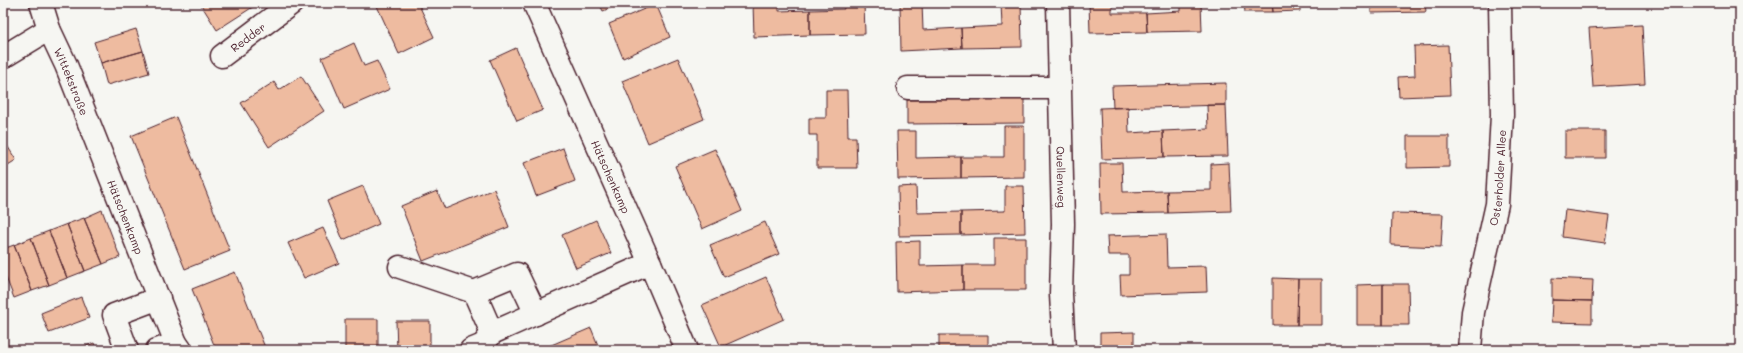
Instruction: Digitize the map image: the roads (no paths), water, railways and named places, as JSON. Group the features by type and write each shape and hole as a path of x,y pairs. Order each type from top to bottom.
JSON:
{"street":[{"name":"Wittekstraße","path":"41,3 49,29 94,135"},
{"name":"Redder","path":"222,56 292,3"},
{"name":"Hätschenkamp","path":"534,3 650,263 687,350"},
{"name":"Quellenweg","path":"1058,3 1064,350"},
{"name":"Osterholder Allee","path":"1470,350 1473,312 1497,204 1502,115 1500,3"},
{"path":"3,57 49,29"},
{"path":"908,88 1060,88"},
{"name":"Hätschenkamp","path":"94,135 159,298 171,348"},
{"path":"471,350 483,345 492,333 650,263"},
{"path":"400,267 474,292 517,274 536,314"},
{"path":"474,292 492,333"},
{"path":"127,350 114,315 159,298"}]}
